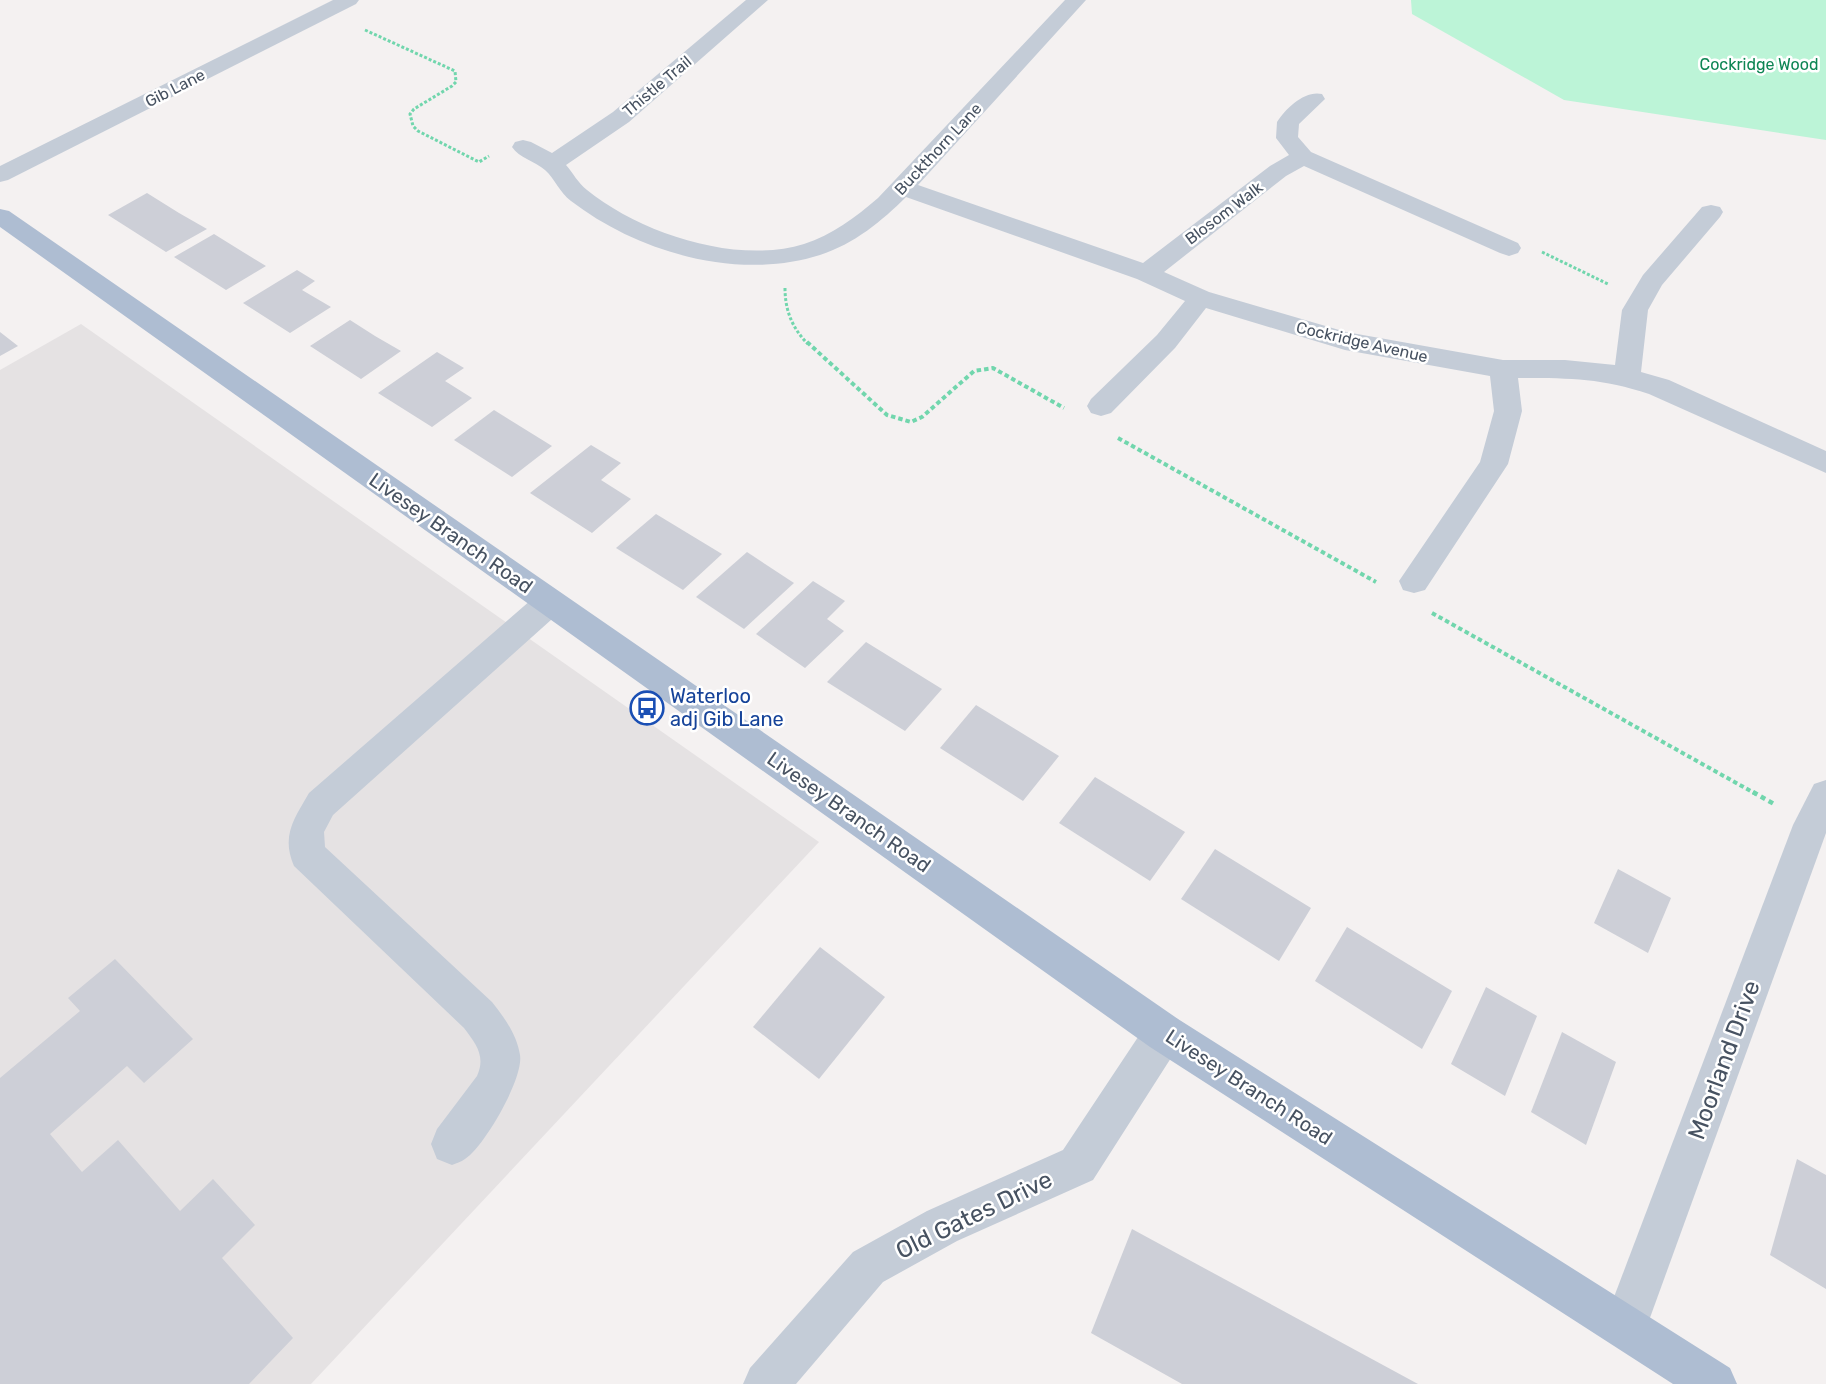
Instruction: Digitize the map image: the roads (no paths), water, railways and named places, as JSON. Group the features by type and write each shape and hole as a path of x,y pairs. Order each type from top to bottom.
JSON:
{"main road":[{"name":"Livesey Branch Road","path":"0,216 1164,1033 1714,1384"}],"street":[{"name":"Thistle Trail","path":"552,164 621,117 758,0"},
{"name":"Buckthorn Lane","path":"552,164 576,193 598,208 628,225 698,251 731,258 760,258 786,255 821,246 839,238 903,188 1076,0"},
{"name":"Gib Lane","path":"0,175 333,3"},
{"path":"1314,99 1288,122 1287,138 1304,157 1509,248"},
{"path":"523,147 552,164"},
{"name":"Blosom Walk","path":"1146,273 1278,171 1304,157"},
{"name":"Cockridge Avenue","path":"903,188 1146,273 1200,298 1345,341 1503,369 1599,371 1627,377 1668,391 1826,463"},
{"path":"1627,377 1635,310 1652,281 1711,212"},
{"path":"1101,406 1165,344 1200,298"},
{"path":"1414,581 1494,464 1508,411 1503,369"},
{"path":"452,1144 495,1084 502,1058 494,1036 478,1015 307,854 306,831 321,804 550,602"},
{"name":"Moorland Drive","path":"1625,1326 1819,810"},
{"name":"Old Gates Drive","path":"765,1384 868,1267 942,1226 1078,1165 1164,1033"}],"place":[{"name":"Waterloo adj Gib Lane","path":"647,708"}],"park label":[{"name":"Cockridge Wood","path":"1759,64"}]}
